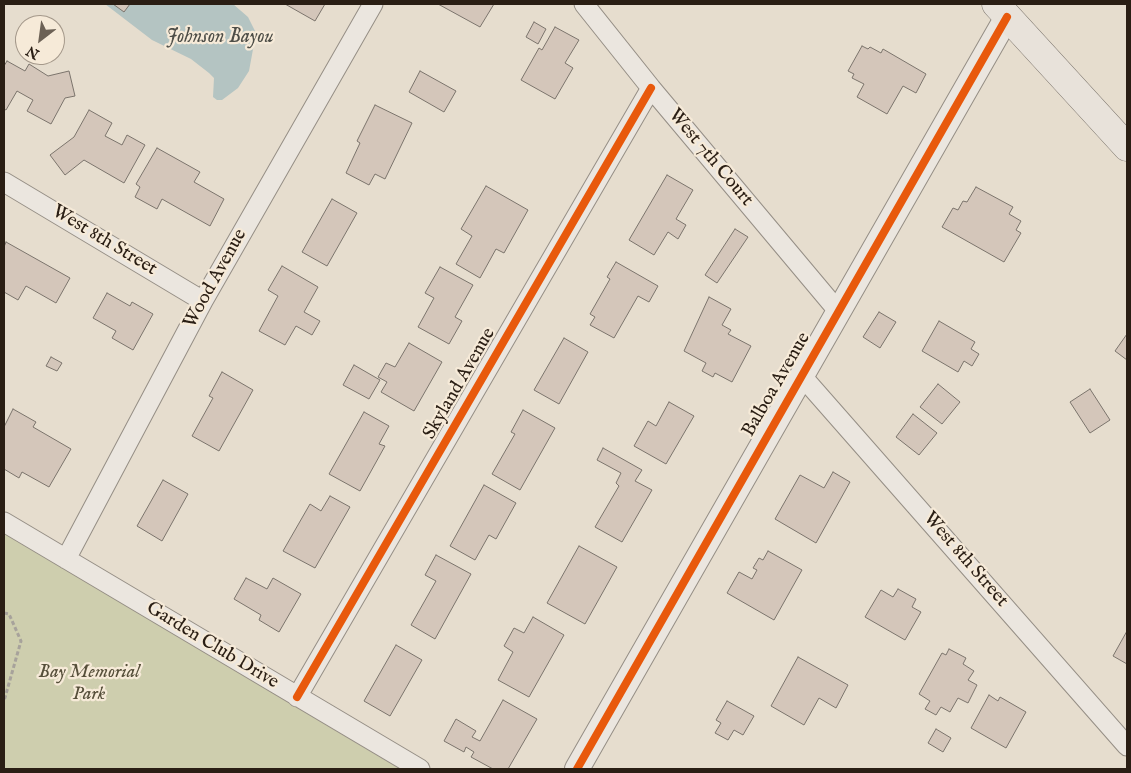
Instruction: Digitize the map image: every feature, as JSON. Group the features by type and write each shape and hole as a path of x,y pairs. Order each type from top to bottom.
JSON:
{"main road":[{"path":"1001,10 1127,147"}],"street":[{"name":"Wood Avenue","path":"66,559 203,301 373,4"},
{"name":"West 7th Court","path":"584,4 651,88 838,311"},
{"name":"Balboa Avenue","path":"577,769 838,311 1001,10"},
{"name":"Skyland Avenue","path":"297,697 651,88"},
{"name":"West 8th Street","path":"4,182 203,301"},
{"name":"West 8th Street","path":"801,375 1127,746"},
{"name":"Garden Club Drive","path":"4,522 420,769"}],"path":[{"path":"4,613 9,614 21,641 4,701"}],"green space":[{"name":"Bay Memorial Park","path":"4,533 400,769 4,769"}],"water":[{"name":"Johnson Bayou","path":"105,4 233,4 248,17 256,33 249,71 238,88 222,100 217,100 213,97 214,78 209,73 191,59 152,40"}],"building":[{"path":"113,4 130,4 124,12"},
{"path":"285,4 325,4 315,21"},
{"path":"438,4 494,4 480,27"},
{"path":"534,22 546,29 538,44 526,37"},
{"path":"555,27 579,40 565,63 573,68 555,99 521,80 539,48 542,50"},
{"path":"862,46 868,49 870,47 881,53 883,49 926,74 916,93 903,86 887,114 857,97 864,84 852,78 854,74 848,71"},
{"path":"7,61 25,71 28,65 31,65 48,76 69,71 75,96 65,98 51,124 27,111 33,100 17,91 6,110 4,109 4,66"},
{"path":"420,71 456,91 444,112 409,92"},
{"path":"375,105 412,123 385,179 375,174 369,185 346,173 360,143 357,141"},
{"path":"89,110 112,123 105,136 122,145 127,135 145,145 124,183 84,160 65,175 50,155 74,137"},
{"path":"157,148 200,172 194,182 224,199 210,226 162,199 157,209 135,197 140,187 136,184"},
{"path":"667,175 693,190 676,219 686,225 678,239 668,232 654,255 629,240"},
{"path":"486,186 528,210 504,253 496,249 480,278 456,264 472,236 461,229"},
{"path":"976,187 1013,207 1009,214 1021,221 1016,230 1021,233 1004,262 942,227 953,208 958,210 963,201 967,202"},
{"path":"332,199 357,213 327,266 302,252"},
{"path":"735,229 748,237 717,283 705,275"},
{"path":"6,242 70,278 56,303 26,286 18,300 4,292 4,247"},
{"path":"616,262 658,286 649,302 638,296 614,338 590,325 595,317 590,314 610,279 607,277"},
{"path":"282,266 318,287 304,312 320,321 312,335 296,326 285,345 259,331 278,296 268,290"},
{"path":"440,267 473,285 455,317 462,321 449,344 418,327 434,298 425,293"},
{"path":"107,293 130,306 132,302 153,314 133,350 112,338 116,331 93,318"},
{"path":"709,297 731,309 722,325 731,330 728,334 751,346 732,382 715,373 713,377 702,371 706,363 684,351"},
{"path":"879,312 896,322 880,348 863,337"},
{"path":"939,321 975,342 971,349 979,354 972,366 964,361 958,372 922,351"},
{"path":"1127,334 1127,360 1115,351"},
{"path":"564,338 588,352 559,404 534,390"},
{"path":"409,343 442,362 414,411 381,392 387,382 378,377 386,363 395,367"},
{"path":"51,357 62,363 57,371 46,366"},
{"path":"354,365 380,380 369,399 343,385"},
{"path":"222,372 253,390 219,451 192,436 213,398 209,396"},
{"path":"938,384 960,402 942,424 920,407"},
{"path":"1090,389 1110,420 1090,433 1070,402"},
{"path":"669,402 694,416 666,464 634,446 648,421 656,426"},
{"path":"13,409 36,422 33,427 71,449 49,487 22,472 19,478 4,469 4,427"},
{"path":"523,410 555,428 520,490 492,474 515,434 511,432"},
{"path":"364,412 389,426 379,444 385,446 360,491 329,474"},
{"path":"913,414 937,433 919,455 896,437"},
{"path":"603,448 642,470 635,481 652,490 622,542 595,527 619,486 616,483 621,473 597,460"},
{"path":"833,472 850,482 816,543 775,519 800,475 824,488"},
{"path":"163,480 188,494 162,541 137,526"},
{"path":"484,485 516,503 496,539 489,535 475,560 450,546"},
{"path":"330,496 350,507 315,568 283,551 310,504 321,511"},
{"path":"579,546 617,567 585,624 547,603"},
{"path":"768,551 802,570 774,620 727,593 739,572 752,579 757,570 753,568 759,558 763,560"},
{"path":"436,555 471,574 435,639 411,625 436,581 425,575"},
{"path":"246,578 267,589 273,578 301,594 279,632 259,620 261,615 234,599"},
{"path":"898,589 916,599 912,607 921,612 905,640 865,617 881,590 893,597"},
{"path":"533,617 564,635 529,697 498,680 513,652 504,646 514,628 524,633"},
{"path":"1127,631 1127,664 1113,656"},
{"path":"396,645 422,660 390,716 364,701"},
{"path":"949,649 966,658 963,664 974,671 968,680 977,685 968,703 958,698 950,712 941,707 936,715 925,709 930,701 919,694 942,653 946,655"},
{"path":"798,657 848,685 836,708 819,698 804,725 771,706"},
{"path":"989,695 998,701 1000,697 1026,712 1006,748 971,728"},
{"path":"503,700 537,719 508,769 493,769 471,757 474,752 466,747 464,752 444,741 456,719 476,731 472,737 480,741"},
{"path":"727,701 754,716 743,735 734,730 728,740 715,733 721,723 716,720"},
{"path":"936,729 951,738 943,752 928,743"}],"cycle path":[{"path":"577,769 1007,17"},
{"path":"297,697 651,88"}]}
